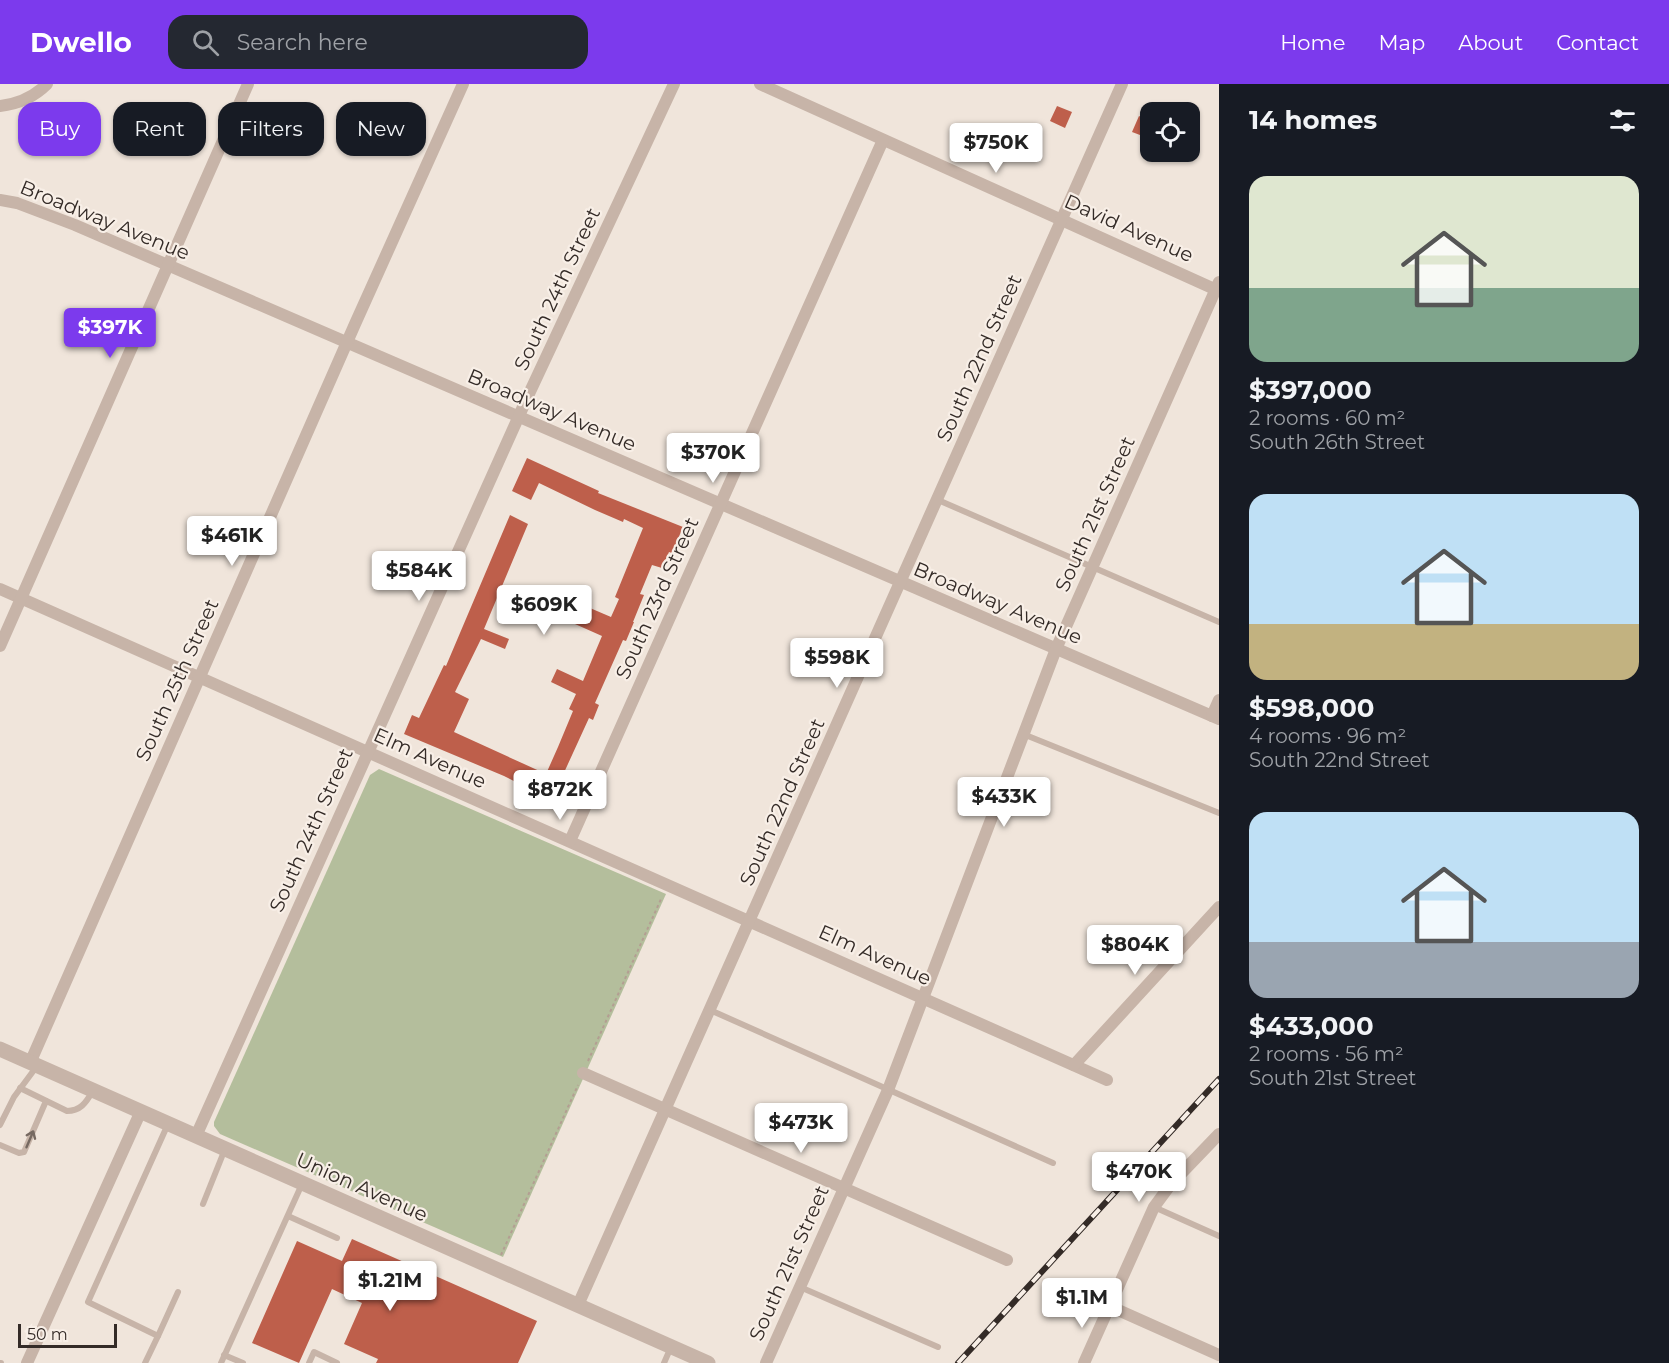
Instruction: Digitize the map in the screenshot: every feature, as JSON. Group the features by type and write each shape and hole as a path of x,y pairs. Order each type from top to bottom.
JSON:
{"street":[{"path":"0,106 19,102 32,96 47,84"},
{"path":"0,646 248,84"},
{"name":"South 25th Street","path":"34,1064 199,677 346,342 463,84"},
{"name":"South 24th Street","path":"196,1136 519,416 674,84"},
{"name":"David Avenue","path":"760,84 1062,220 1218,287"},
{"name":"South 22nd Street","path":"578,1305 1122,84"},
{"name":"South 23rd Street","path":"570,841 883,140"},
{"name":"Broadway Avenue","path":"0,200 17,203 75,225 1216,717"},
{"name":"South 21st Street","path":"766,1363 888,1090 1056,649 1218,287"},
{"name":"Elm Avenue","path":"0,589 1107,1080"},
{"path":"1216,717 1219,700"},
{"path":"1074,1065 1219,907"},
{"name":"Union Avenue","path":"0,1049 708,1363"},
{"path":"583,1073 1007,1260"},
{"path":"27,1363 141,1111"},
{"path":"1084,1363 1154,1207 1171,1184 1219,1134"},
{"path":"1109,1306 1219,1355"}],"lane":[{"path":"938,500 1219,622"},
{"path":"1023,734 1219,813"},
{"path":"710,1010 1053,1163"},
{"path":"0,1125 34,1064"},
{"path":"20,1088 72,1111 87,1102 93,1091"},
{"path":"0,1145 19,1153 24,1152 46,1101"},
{"path":"158,1336 88,1302 168,1123"},
{"path":"203,1203 226,1149"},
{"path":"221,1363 303,1183"},
{"path":"1154,1207 1219,1236"},
{"path":"288,1216 337,1238"},
{"path":"800,1287 938,1347"},
{"path":"145,1363 178,1292"},
{"path":"664,1363 671,1347"},
{"path":"309,1363 314,1352 338,1363"},
{"path":"224,1355 243,1363"}],"green space":[{"path":"379,769 666,894 503,1257 220,1134 214,1126 370,775"}],"building":[{"path":"1057,106 1072,112 1065,128 1050,121"},
{"path":"1139,116 1140,116 1140,135 1132,132"},
{"path":"527,458 599,491 598,493 683,527 672,553 669,552 662,568 652,565 640,594 644,595 634,622 626,641 623,640 595,703 599,705 593,720 589,718 562,777 567,779 556,803 504,776 404,734 412,715 419,718 444,665 446,666 510,515 528,524 484,629 509,639 505,649 481,639 455,692 469,699 454,732 546,774 573,711 569,709 576,694 551,682 557,669 583,681 602,636 575,624 583,605 611,617 619,599 615,597 643,528 595,510 539,483 531,500 512,491"},
{"path":"352,1239 537,1321 518,1363 376,1363 378,1359 344,1344 362,1303 332,1289 299,1363 252,1343 297,1241 342,1261"}],"railway":[{"path":"958,1363 1219,1079"}]}
